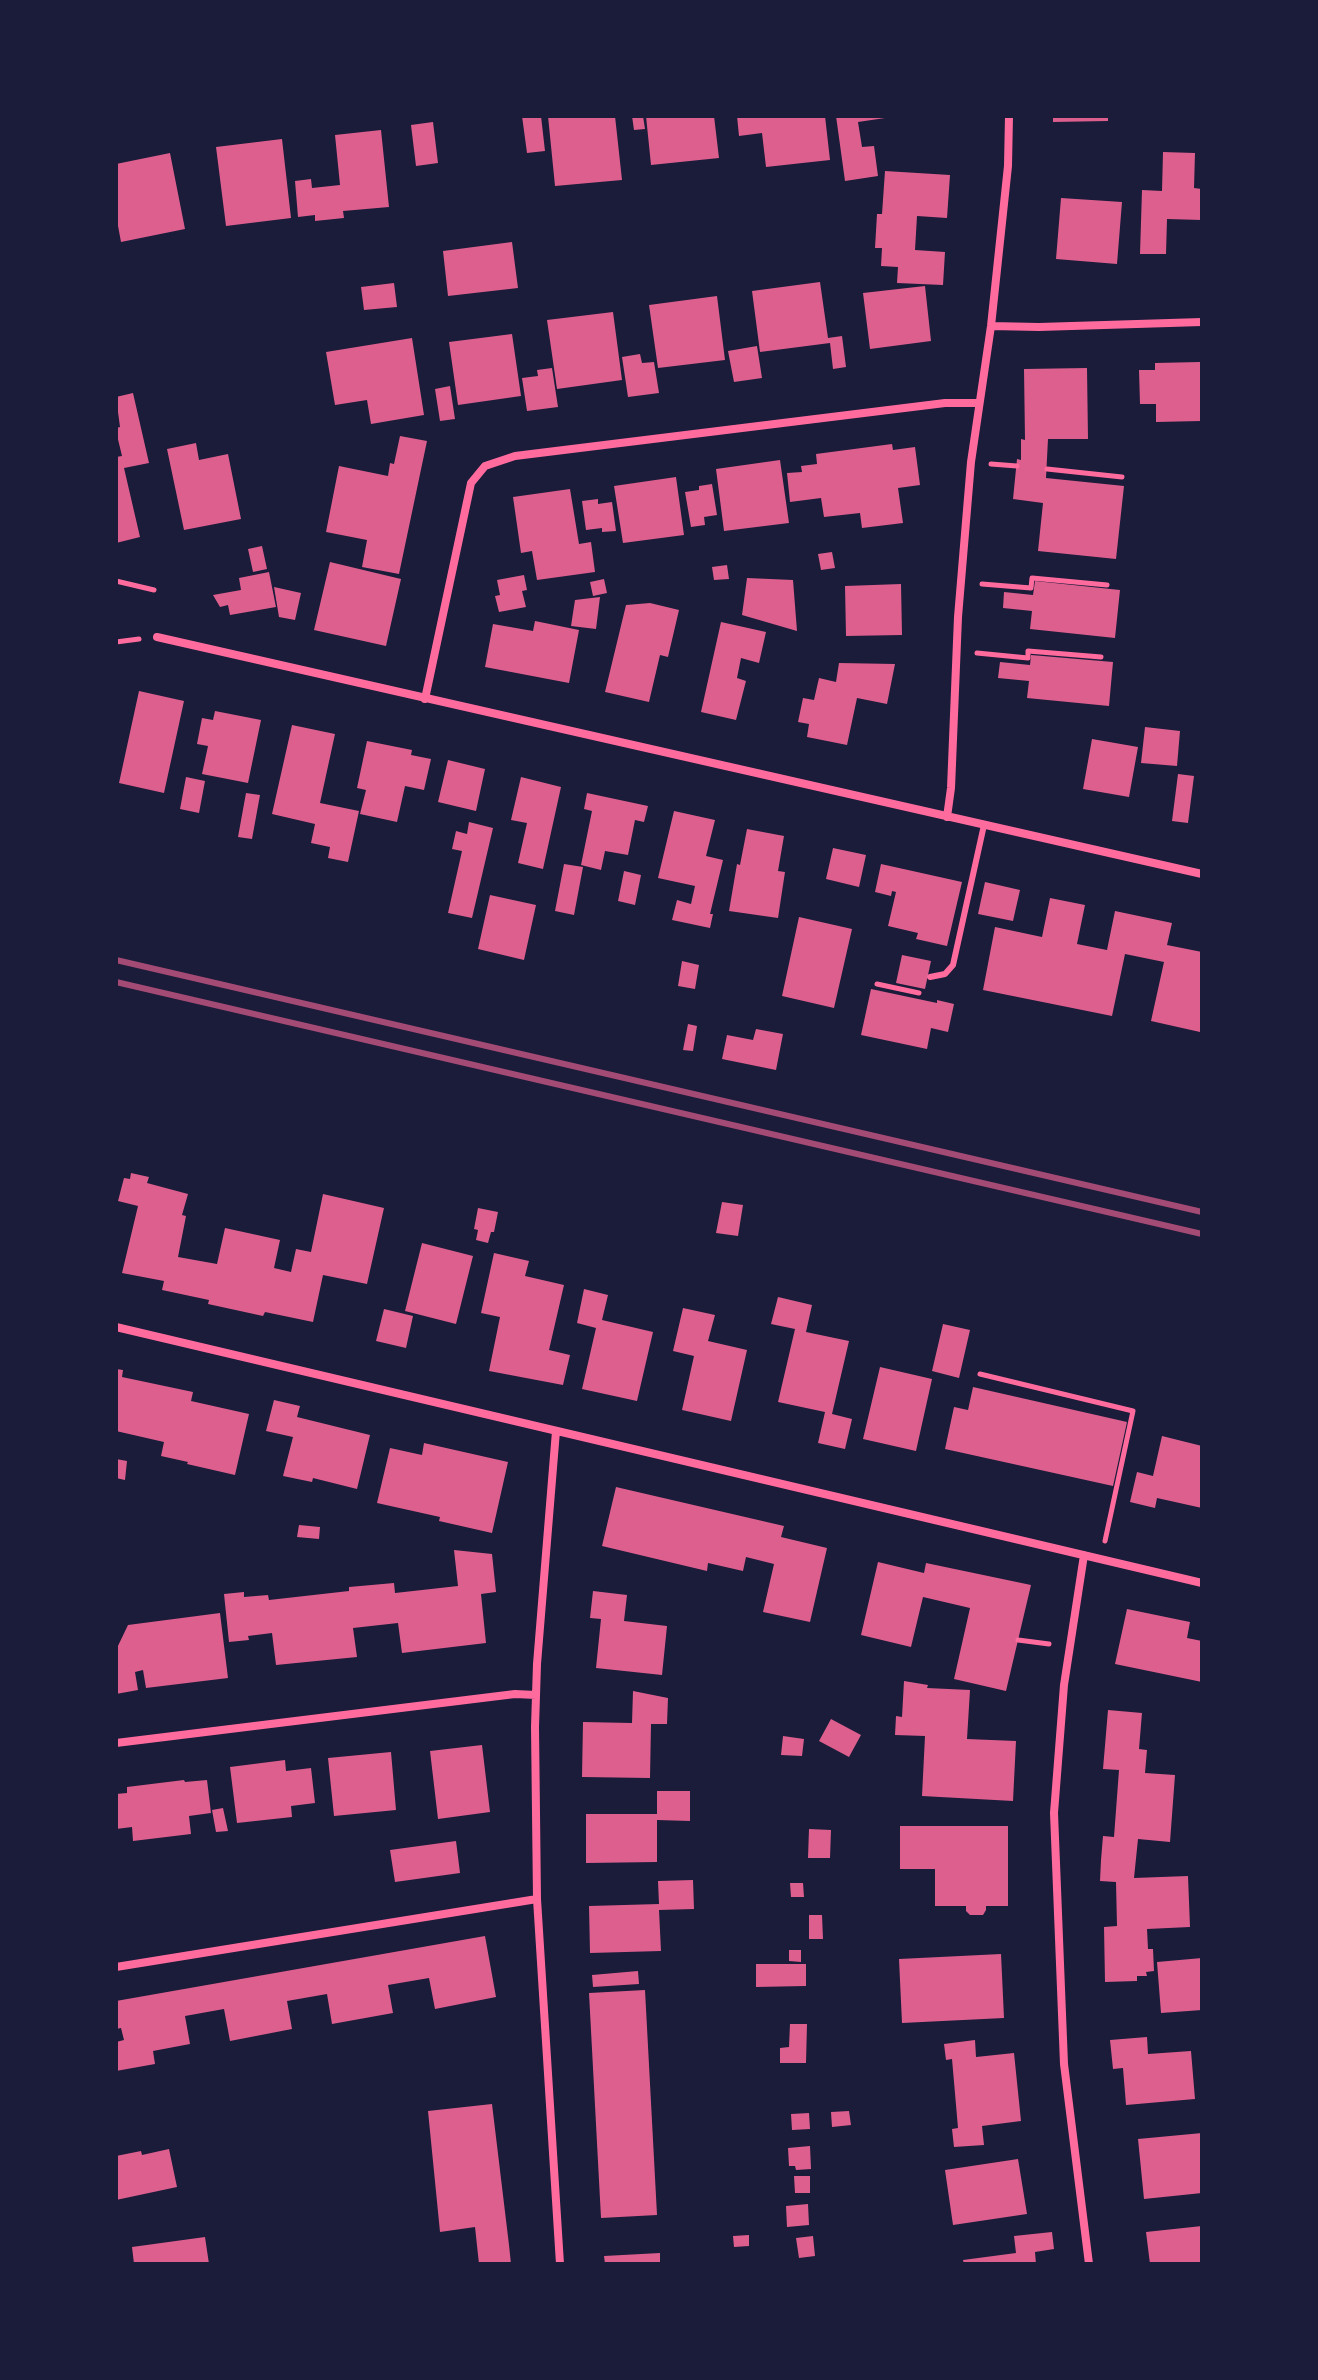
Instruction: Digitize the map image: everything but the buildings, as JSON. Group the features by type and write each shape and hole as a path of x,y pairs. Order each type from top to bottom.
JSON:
{"street":[{"path":"947,817 952,776 958,617 979,403 991,326 1008,166 1009,116"},
{"path":"991,326 1202,322"},
{"path":"425,699 471,483 485,466 530,454 945,403 979,403"},
{"path":"157,637 1202,874"},
{"path":"116,1327 1202,1583"},
{"path":"556,1431 536,1695 537,1899 560,2264"},
{"path":"1084,1555 1064,1685 1054,1813 1064,2064 1089,2264"},
{"path":"116,1743 515,1694 536,1695"},
{"path":"116,1967 537,1899"}],"lane":[{"path":"930,977 945,974 953,965 984,825"}],"path":[{"path":"990,464 1017,466"},
{"path":"1047,469 1122,477"},
{"path":"979,584 1031,588 1032,578 1107,585"},
{"path":"116,581 154,590"},
{"path":"974,653 1028,658 1028,651 1101,657"},
{"path":"980,1374 1133,1411 1101,1559"},
{"path":"1018,1640 1044,1643"}],"railway":[{"path":"116,960 1202,1212"},
{"path":"116,982 1202,1234"}]}
